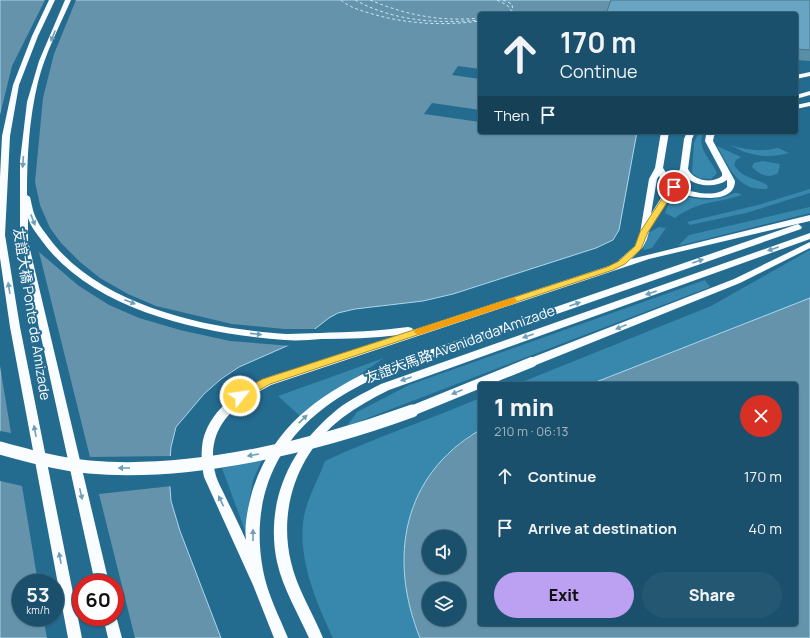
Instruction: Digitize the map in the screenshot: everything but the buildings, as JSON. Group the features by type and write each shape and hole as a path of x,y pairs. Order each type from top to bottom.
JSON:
{"main road":[{"name":"友誼大橋 Ponte da Amizade","path":"52,0 35,36 16,85 6,136 1,235 18,341 75,638"},
{"name":"友誼大橋 Ponte da Amizade","path":"68,0 35,82 25,135 22,183 24,241 100,574"},
{"path":"798,77 810,74"},
{"path":"798,97 810,94"},
{"path":"798,107 810,104"},
{"path":"644,232 653,179 659,168 665,134"},
{"path":"610,269 622,263 632,255 638,247 644,232 674,187 684,169 688,139 690,134"},
{"path":"659,168 665,179 674,187 695,194 713,195 727,192 731,187 731,181 710,145 709,138 712,134"},
{"path":"0,150 6,136"},
{"path":"684,169 686,174 690,177 707,182 722,180 726,177 726,174"},
{"path":"22,183 34,224 55,253 68,266 87,280 113,295 174,319 246,333 286,337 368,335 437,326"},
{"path":"261,587 210,477 207,465 208,440 213,427 220,416 240,396 266,382 646,257 810,218"},
{"name":"友誼大馬路 Avenida da Amizade","path":"281,638 256,570 253,536 256,503 263,480 272,459 289,434 310,412 334,393 375,373 810,222"},
{"name":"友誼大馬路 Avenida da Amizade","path":"316,638 284,563 280,534 280,519 285,491 295,465 309,442 327,422 360,398 385,387 810,236"},
{"path":"482,382 737,281 810,245"},
{"path":"0,448 55,463 104,468 162,466 240,457 314,442 373,425 478,383"},
{"path":"112,626 115,638"}],"shaded area":[{"path":"0,0 810,0 798,52 798,12 478,12 478,134 637,134 619,230 613,240 596,248 453,294 423,301 355,309 338,313 307,335 289,345 239,367 221,379 204,394 176,427 171,447 169,474 171,501 180,531 221,638 0,638"},
{"path":"698,134 703,134 701,143 717,173 711,179 699,178 692,173 694,143"},
{"path":"730,145 754,150 778,148 789,153 766,156 745,152"},
{"path":"717,146 741,157 736,160 734,165 738,170 746,176 764,183 768,186 767,189 757,189 741,182 731,170"},
{"path":"763,161 780,164 778,173 767,176 758,172 752,167 754,163"},
{"path":"810,189 810,193 746,213 690,225 687,222 758,205"},
{"path":"734,193 742,195 700,205 675,218 665,213 668,205 678,194 706,200 720,198"},
{"path":"810,207 810,213 678,246 689,235"},
{"path":"659,227 666,228 652,248 643,250 648,233"},
{"path":"810,250 810,298 596,382 522,382 711,306"},
{"path":"705,280 710,287 347,426 357,412 409,385"},
{"path":"810,298 810,638 420,638 410,608 405,578 404,549 409,521 418,495 433,470 454,449 478,431 478,626 798,626 798,382 596,382"},
{"path":"384,358 300,416 278,396"},
{"path":"478,399 478,431 469,436 448,453 431,473 424,530 422,530 422,542 412,618 420,638 333,638 320,609 309,577 303,544 303,528 305,512 309,499 325,461"},
{"path":"262,460 253,480 249,502 247,536 222,468"}],"pier":[{"path":"45,0 76,0 54,54 43,98 35,182 40,205 50,228 61,243 80,262 100,278 128,294 156,306 232,324 284,329 318,329 292,346 230,341 180,330 139,318 109,305 79,286 39,252 90,457 172,456 172,486 99,494 119,574 72,574 72,626 124,626 124,594 135,638 47,638 45,626 64,626 64,574 37,574 22,486 0,481 0,431 11,433 0,366 0,115 12,66"},
{"path":"458,66 478,69 478,79 452,75"},
{"path":"432,103 478,110 478,122 424,114"}],"ferry route":[{"path":"341,0 365,12 396,20 438,24 478,21"},
{"path":"355,0 385,13 400,17 447,22 478,20"},
{"path":"370,0 397,10 424,16 451,19 478,18"},
{"path":"497,0 507,5 512,12"},
{"path":"503,0 512,4 513,12"}],"slow traffic":[{"path":"418,332 513,301"}],"route":[{"path":"240,396 266,382 610,269 622,263 632,255 638,247 644,232 674,187"}]}
